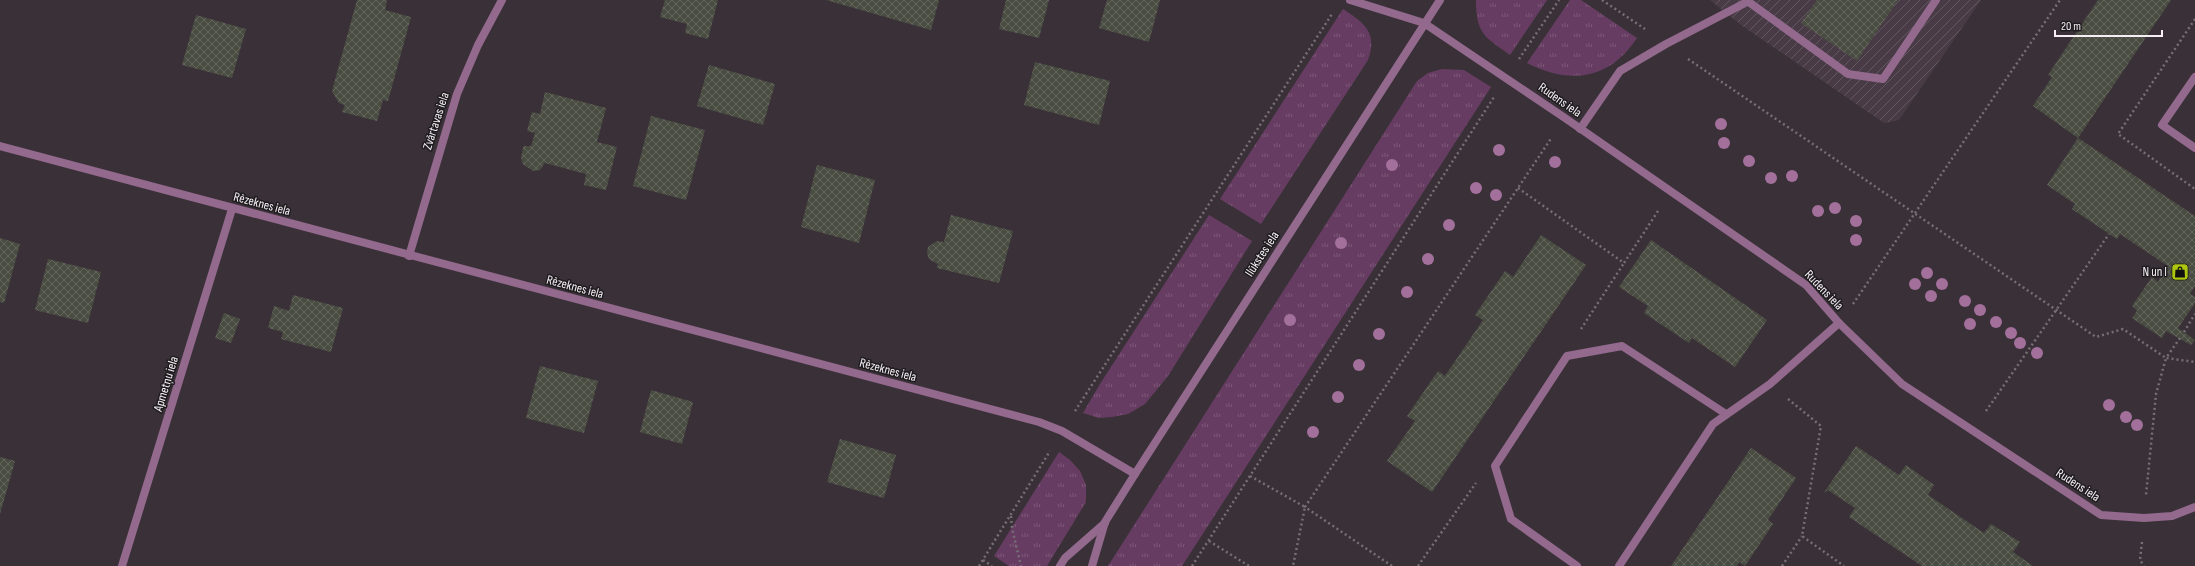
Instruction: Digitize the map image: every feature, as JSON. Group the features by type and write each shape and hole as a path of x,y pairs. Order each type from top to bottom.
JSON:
{"street":[{"name":"Zvārtavas iela","path":"409,256 457,94 478,45 502,0"},
{"name":"Rudens iela","path":"1350,0 1424,23 1565,118 1806,285 1839,323 1902,384 2101,515 2144,518 2172,516 2195,507"},
{"name":"Ilūkstes iela","path":"1092,566 1105,522 1440,0"},
{"path":"1580,129 1620,71 1666,44 1747,1 1848,74 1883,79 1936,0"},
{"path":"2195,77 2162,125 2195,148"},
{"name":"Rēzeknes iela","path":"0,146 232,209 1039,422 1062,431 1135,474"},
{"name":"Apmetņu iela","path":"122,566 232,209"},
{"path":"1619,566 1713,424 1770,384 1839,323"},
{"path":"1577,566 1510,519 1495,466 1567,356 1622,346 1726,414"},
{"name":"Ilūkstes iela","path":"1060,566 1065,558 1105,522"}],"path":[{"path":"1192,566 1506,79 1559,0"},
{"path":"1602,0 2096,337 2123,329 2166,358 2195,362"},
{"path":"1839,323 2060,0"},
{"path":"979,566 1062,431 1332,13"},
{"path":"1293,566 1305,507 1565,118"},
{"path":"1518,188 1624,263"},
{"path":"1567,356 1582,326 1671,192"},
{"path":"1973,431 2055,309 2109,234"},
{"path":"2184,332 2195,314"},
{"path":"2148,474 2156,394 2166,358 2180,338"},
{"path":"1770,384 1821,426 1802,536 1782,566"},
{"path":"1418,566 1480,478 1495,466"},
{"path":"1250,476 1305,507 1392,566"},
{"path":"1011,515 1012,528 1021,566"},
{"path":"1802,536 1844,566"},
{"path":"1208,541 1249,566"},
{"path":"983,560 992,566"}],"shaded area":[{"path":"1710,0 1981,0 1899,120 1884,123 1741,25"}],"green space":[{"path":"1476,0 1547,0 1510,55 1488,39 1480,28 1476,11"},
{"path":"1570,0 1581,0 1637,38 1626,52 1614,63 1601,70 1588,74 1573,76 1558,74 1543,70 1527,63"},
{"path":"1343,9 1363,24 1370,35 1371,50 1368,60 1261,224 1220,199"},
{"path":"1442,69 1464,70 1491,87 1182,566 1108,566 1417,81 1428,73"},
{"path":"1209,215 1252,241 1168,376 1145,404 1128,414 1099,418 1083,413 1100,384"},
{"path":"1059,452 1070,460 1080,471 1086,485 1086,502 1047,566 1009,566 994,556"}],"building":[{"path":"357,0 387,0 385,10 411,17 388,101 383,100 377,121 342,112 345,105 339,103 332,91"},
{"path":"665,0 718,0 708,39 685,33 687,24 660,17"},
{"path":"826,0 939,0 931,30"},
{"path":"1006,0 1049,0 1039,38 999,29"},
{"path":"1107,0 1160,0 1149,42 1099,28"},
{"path":"1817,0 1898,0 1857,61 1801,23"},
{"path":"2098,0 2171,0 2078,138 2033,106 2052,77 2048,75"},
{"path":"196,15 246,29 232,78 182,65"},
{"path":"1035,62 1110,81 1099,125 1024,105"},
{"path":"709,65 775,84 763,125 697,106"},
{"path":"545,92 606,108 597,142 617,147 606,190 584,185 586,174 545,163 540,170 533,171 523,164 521,158 523,148 524,146 531,146 535,133 527,131 532,112 540,114"},
{"path":"651,116 705,130 686,200 633,186"},
{"path":"2078,138 2195,216 2195,286 2190,294 2195,297 2195,303 2178,328 2195,340 2191,345 2166,331 2162,338 2132,318 2137,311 2132,306 2152,277 2158,282 2168,266 2120,234 2117,239 2072,209 2075,204 2047,185"},
{"path":"817,165 875,180 859,243 801,227"},
{"path":"951,215 1013,231 999,283 937,268 938,264 929,259 927,253 928,247 937,241 944,242"},
{"path":"1541,235 1586,265 1432,492 1387,461 1415,421 1407,416 1438,371 1445,376 1483,320 1475,315 1505,271 1513,277"},
{"path":"0,238 20,244 4,303 0,302"},
{"path":"1651,240 1767,320 1735,367 1692,338 1689,343 1644,313 1648,306 1619,287"},
{"path":"48,259 101,272 88,323 35,310"},
{"path":"293,295 343,308 331,352 281,339 283,332 268,328 274,306 289,311"},
{"path":"224,313 240,319 231,343 215,338"},
{"path":"540,366 598,381 584,433 526,418"},
{"path":"651,390 693,402 682,444 640,432"},
{"path":"840,439 896,455 884,498 827,482"},
{"path":"1856,446 1899,475 1906,465 1934,485 1928,495 1984,533 1991,524 2020,542 2013,552 2033,566 1922,566 1849,517 1855,508 1828,490 1823,494"},
{"path":"1751,448 1796,478 1768,520 1773,524 1745,566 1739,562 1737,566 1671,566"},
{"path":"0,457 15,461 0,514"}],"place":[{"name":"N un I","path":"2180,272"}]}
